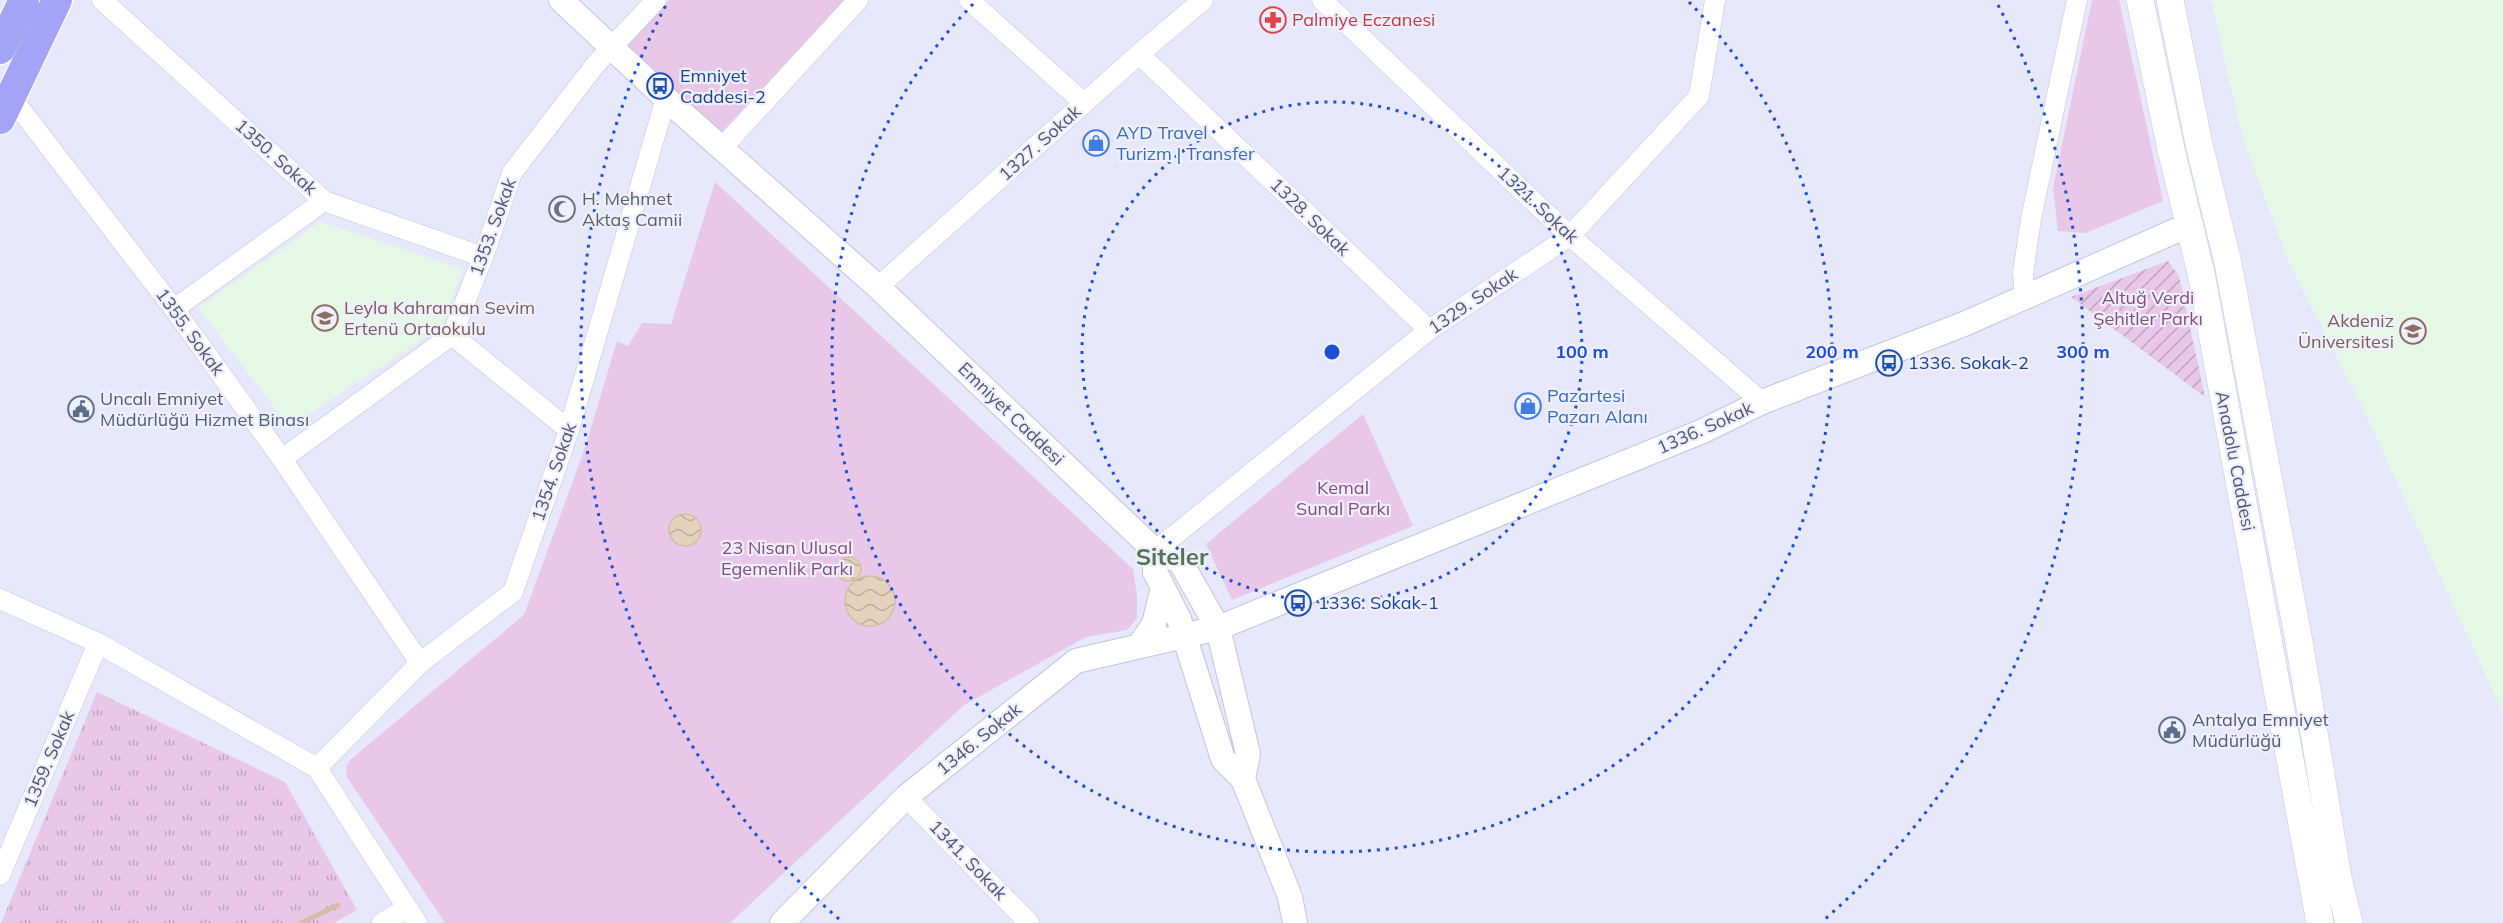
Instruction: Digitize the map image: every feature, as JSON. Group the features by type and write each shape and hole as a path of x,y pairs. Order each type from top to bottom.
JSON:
{"main road":[{"path":"0,49 24,0"},
{"path":"5,108 57,0"},
{"name":"Anadolu Caddesi","path":"2140,0 2170,144 2191,229 2320,923"},
{"name":"Anadolu Caddesi","path":"2170,0 2199,144 2220,222 2300,647 2338,878 2349,923"}],"street":[{"name":"1350. Sokak","path":"102,0 324,201 483,257"},
{"name":"Emniyet Caddesi","path":"561,0 666,98 878,287 1155,551 1180,561 1218,628 1248,754 1243,778 1290,897 1295,923"},
{"name":"1353. Sokak","path":"452,335 483,257 512,173 612,46 656,0"},
{"path":"722,148 858,0"},
{"path":"969,0 1084,103"},
{"name":"1327. Sokak","path":"878,287 1138,54 1203,0"},
{"name":"1321. Sokak","path":"1322,0 1570,236 1762,402"},
{"name":"1329. Sokak","path":"1155,551 1429,330 1570,236 1699,96 1714,0"},
{"path":"2025,298 2023,273 2031,219 2077,0"},
{"name":"1328. Sokak","path":"1138,54 1429,330"},
{"name":"1354. Sokak","path":"317,768 420,663 513,592 569,430 666,98"},
{"name":"1355. Sokak","path":"5,108 174,309 282,459 420,663"},
{"path":"174,309 324,201"},
{"path":"2191,229 2220,222"},
{"name":"1336. Sokak","path":"1218,628 1703,430 1762,402 1964,324 2175,231 2191,229"},
{"path":"282,459 452,335 569,430"},
{"path":"1155,551 1155,572 1179,619 1223,759 1243,778"},
{"path":"1139,646 1149,635 1154,624 1163,587"},
{"path":"0,599 98,643 317,768 411,916 381,923"},
{"name":"1346. Sokak","path":"782,923 906,797 1076,661 1218,628"},
{"name":"1359. Sokak","path":"0,875 8,833 98,643"},
{"name":"1341. Sokak","path":"906,797 1029,923"}],"shaded area":[{"name":"Akdeniz Üniversitesi","path":"2211,0 2503,0 2503,713 2361,404 2287,258 2242,136"},
{"name":"Leyla Kahraman Sevim Ertenü Ortaokulu","path":"320,222 463,269 441,327 290,427 198,308"}],"green space":[{"path":"669,0 844,0 719,135 627,46"},
{"path":"2092,0 2119,0 2163,201 2086,233 2058,231 2053,188"},
{"name":"23 Nisan Ulusal Egemenlik Parkı","path":"715,182 1133,569 1137,618 1127,630 1086,637 964,705 730,923 445,923 347,777 346,767 350,760 524,615 585,448 617,341 628,346 642,323 671,324"},
{"name":"Altuğ Verdi Şehitler Parkı","path":"2168,261 2179,276 2205,397 2071,297"},
{"name":"Kemal Sunal Parkı","path":"1363,414 1413,526 1232,600 1206,544"},
{"path":"97,692 285,782 357,910 334,923 1,923"}],"water":[{"path":"685,514 696,519 701,530 696,541 685,546 674,541 669,530 674,519"},
{"path":"849,557 857,561 861,569 857,577 849,581 841,577 837,569 841,561"},
{"path":"870,576 879,578 890,587 895,601 893,610 884,621 870,626 861,624 850,615 845,601 847,592 856,581"}],"waterway":[{"path":"301,923 338,905"}],"place":[{"name":"Palmiye Eczanesi","path":"1273,20"},
{"name":"Emniyet Caddesi-2","path":"660,86"},
{"name":"AYD Travel Turizm | Transfer","path":"1096,143"},
{"name":"H. Mehmet Aktaş Camii","path":"562,209"},
{"name":"Leyla Kahraman Sevim Ertenü Ortaokulu","path":"325,318"},
{"name":"Akdeniz Üniversitesi","path":"2413,331"},
{"name":"1336. Sokak-2","path":"1889,363"},
{"name":"Pazartesi Pazarı Alanı","path":"1528,406"},
{"name":"Uncalı Emniyet Müdürlüğü Hizmet Binası","path":"81,409"},
{"name":"1336. Sokak-1","path":"1298,603"},
{"name":"Antalya Emniyet Müdürlüğü","path":"2172,730"}],"district":[{"name":"Siteler","path":"1172,557"}]}
